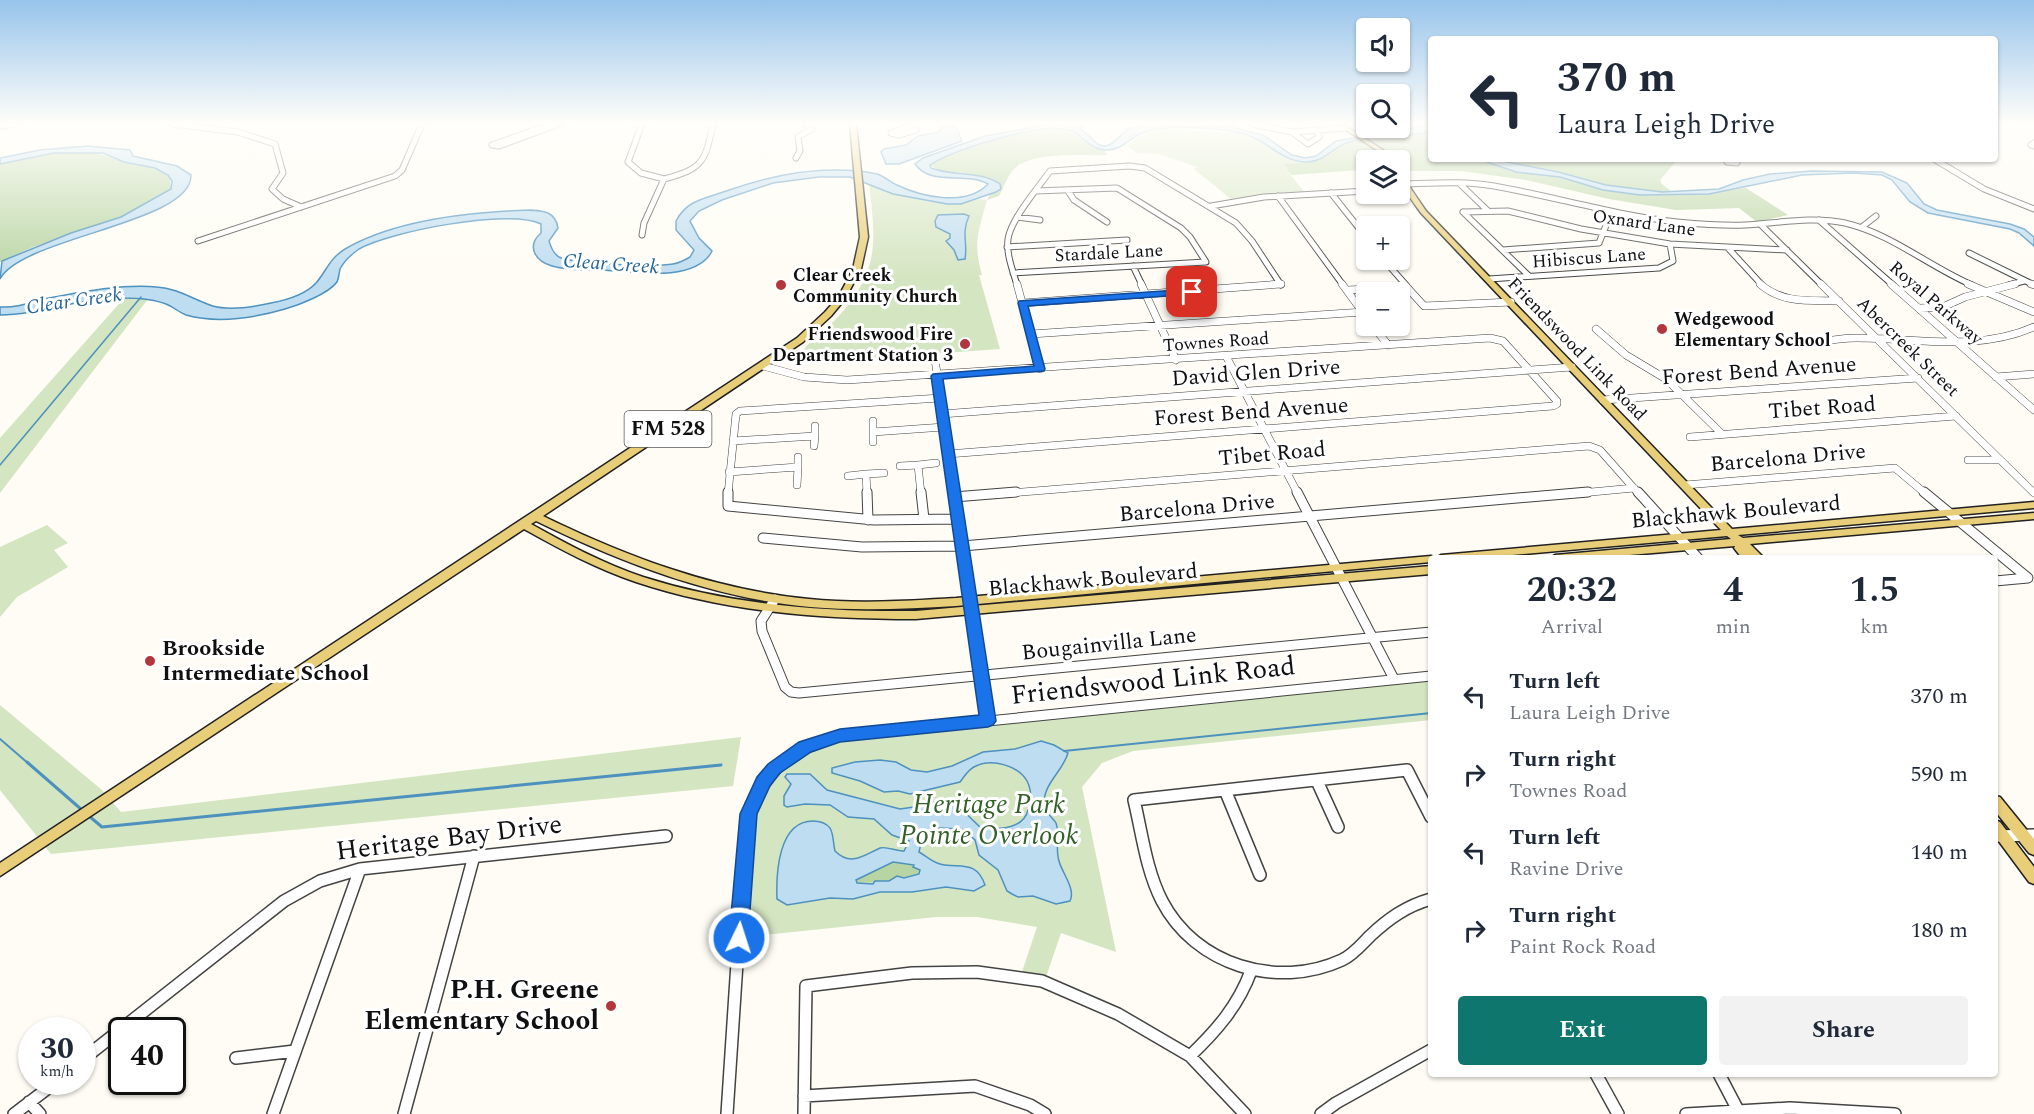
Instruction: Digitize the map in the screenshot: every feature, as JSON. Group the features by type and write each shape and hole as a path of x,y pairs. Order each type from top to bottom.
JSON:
{"main road":[{"name":"FM 528","path":"0,870 763,366 818,324 842,297 853,278 863,249 858,176"},
{"name":"Friendswood Link Road","path":"1410,195 1422,212 1511,302 1729,532 1756,555"},
{"name":"Blackhawk Boulevard","path":"1568,555 1590,550 1729,532 2034,505"},
{"name":"Blackhawk Boulevard","path":"535,516 628,560 674,576 771,603"},
{"name":"Blackhawk Boulevard","path":"1510,555 1742,544 2034,516"},
{"name":"Blackhawk Boulevard","path":"523,524 607,567 704,597 771,603 866,616 1428,563"},
{"path":"1821,524 1831,534"},
{"path":"572,550 586,541"},
{"name":"Friendswood Link Road","path":"1742,544 1739,548 1745,555"},
{"path":"665,586 674,576"},
{"path":"1998,804 2029,836 2034,849"},
{"path":"1998,832 2034,878"}],"street":[{"path":"280,176 272,189 283,199 301,207"},
{"path":"198,241 391,176"},
{"path":"652,176 664,179 672,176"},
{"path":"1040,369 1007,247 1010,230 1046,176"},
{"path":"1023,303 1282,285 1241,228 1211,206 1159,176"},
{"path":"1962,176 1984,189 2034,209"},
{"path":"642,235 664,179"},
{"path":"1410,188 1459,183 1500,188 1611,213 1679,222 1760,224 1819,219 1862,227 1889,238 1933,267 1984,292 2034,312"},
{"path":"1459,183 1487,210"},
{"name":"Stardale Lane","path":"1013,273 1206,262 1186,232 1118,188 1068,191"},
{"path":"1035,191 1068,191 1072,199 1107,222"},
{"path":"1211,206 1237,200 1356,192"},
{"path":"1331,193 1356,224"},
{"path":"1278,196 1356,301"},
{"name":"Oxnard Lane","path":"1503,250 1463,212 1508,211 1528,218 1605,234 1670,244 1787,250"},
{"path":"1503,250 1594,244 1602,240 1611,213"},
{"path":"1862,227 1876,216"},
{"path":"1017,218 1040,220"},
{"name":"Royal Parkway","path":"1819,219 2034,410"},
{"name":"Abercreek Street","path":"1760,224 2034,493"},
{"path":"1007,247 1127,240"},
{"name":"Hibiscus Lane","path":"1488,279 1659,268 1673,261 1670,244"},
{"path":"1728,248 1765,288 1778,296 1797,300 1839,301"},
{"path":"1503,250 1529,276"},
{"path":"1969,253 2034,285"},
{"path":"1132,266 1176,360"},
{"path":"1392,270 1402,282"},
{"path":"1920,309 1943,307 2024,281"},
{"path":"1348,290 1356,290"},
{"path":"1410,291 1424,306 1511,302"},
{"path":"1031,334 1356,315"},
{"path":"1807,344 1842,338 2002,339 2024,333 2034,327"},
{"path":"1596,328 1621,352 1660,374 1722,434"},
{"path":"1381,336 1388,345"},
{"path":"1498,338 1530,370"},
{"name":"Townes Road","path":"763,366 769,372 783,377 831,384 923,380 937,376 1498,338"},
{"path":"934,353 988,721"},
{"path":"1226,356 1394,679"},
{"name":"David Glen Drive","path":"942,414 1572,367"},
{"name":"Forest Bend Avenue","path":"948,454 1557,404 1530,370"},
{"path":"1996,377 2034,374"},
{"name":"Forest Bend Avenue","path":"1603,400 1918,378"},
{"path":"940,398 740,411 736,414 729,472 728,506 868,520 957,519"},
{"name":"Tibet Road","path":"1690,437 1956,416"},
{"path":"873,421 873,442"},
{"path":"814,446 815,426"},
{"path":"873,432 944,427"},
{"path":"733,441 815,436"},
{"name":"Tibet Road","path":"954,497 1594,447 1600,450 1634,489"},
{"path":"797,485 798,456"},
{"path":"1968,460 2000,460"},
{"path":"900,466 936,464"},
{"path":"918,465 924,519"},
{"path":"729,472 798,467"},
{"name":"Barcelona Drive","path":"1685,485 1895,468 1949,513"},
{"path":"848,476 884,473"},
{"path":"866,474 868,520"},
{"path":"1634,489 1695,555"},
{"name":"Barcelona Drive","path":"762,538 842,548 899,549 962,546 1634,489"},
{"path":"1949,513 2028,578 1998,581"},
{"name":"Bougainvilla Lane","path":"771,603 761,621 762,631 782,682 791,692 799,693 1428,632"},
{"name":"Friendswood Link Road","path":"727,1114 746,827 753,801 763,782 774,768 805,747 840,736 1428,676"},
{"path":"1428,811 1407,770 1134,800 1155,885 1173,920 1205,949 1251,971 1300,974 1321,969 1344,959 1383,922 1416,902 1428,900"},
{"path":"1317,781 1338,827"},
{"path":"1225,790 1260,875"},
{"path":"1998,832 2029,836"},
{"name":"Heritage Bay Drive","path":"96,1049 284,901 314,882 360,869 666,836"},
{"path":"404,1114 474,856"},
{"path":"273,1114 360,869"},
{"path":"1190,1056 1234,1010 1245,990 1251,971"},
{"path":"804,1114 806,986 912,973 977,972 1042,981 1118,1014 1190,1056 1245,1114"},
{"path":"236,1058 295,1051"},
{"path":"1321,1114 1336,1103 1428,1052"},
{"path":"1598,1077 1618,1114"},
{"path":"1721,1077 1738,1111"},
{"path":"804,1096 975,1086 1030,1105 1045,1114"},
{"path":"15,1114 38,1095"},
{"path":"29,1102 40,1114"},
{"path":"1686,1114 1833,1108 1895,1114"}],"green space":[{"path":"0,176 170,177 171,189 121,217 33,247 0,262"},
{"path":"971,176 1009,176 999,196 987,200 990,195 1001,189"},
{"path":"1203,176 1292,176 1304,192 1231,199"},
{"path":"1497,176 1560,177 1591,187 1640,195 1699,194 1746,188 1788,215 1757,222 1739,208 1676,210 1609,199 1526,180"},
{"path":"1573,176 1663,176 1660,180 1662,184 1671,191 1662,192 1606,185"},
{"path":"869,183 893,194 931,202 961,204 979,199 987,200 977,246 982,275 979,275 1000,349 860,359 811,354 813,352 804,349 850,303 867,272 872,256 873,240"},
{"path":"125,297 148,299 0,493 0,438"},
{"path":"47,525 68,543 54,550 68,567 17,597 0,617 0,547"},
{"name":"Heritage Park Pointe Overlook","path":"1428,681 1428,720 1133,751 1102,763 1082,787 1116,952 1061,933 1046,977 1022,972 1037,927 977,917 936,917 744,937 752,819 764,788 793,758 840,739"},
{"path":"0,705 102,790 121,812 741,737 733,786 51,854 0,790"},
{"path":"893,862 908,863 920,870 919,875 904,878 897,876 883,882 857,883 856,880"}],"water":[{"path":"169,176 191,176 184,192 165,206 39,252 15,264 0,279 2,261 71,233 121,217 171,189 172,181"},
{"name":"Clear Creek","path":"782,176 882,176 894,184 919,193 956,198 968,196 988,184 970,179 934,176 979,176 1000,184 1001,189 961,204 947,204 893,194 850,177 819,177 773,183 722,200 699,211 690,221 699,238 712,251 704,261 678,272 646,273 558,268 541,261 534,252 534,243 541,233 541,224 525,220 477,220 421,229 374,242 359,249 348,258 340,269 337,282 327,291 298,305 261,315 236,319 198,318 186,315 161,302 106,298 0,315 0,307 17,306 86,291 143,286 164,288 206,304 227,308 277,302 307,291 335,257 363,240 382,232 424,221 487,212 533,210 550,214 555,219 558,228 549,241 559,257 614,264 673,264 690,257 694,250 676,230 676,221 686,208 706,198 756,182"},
{"path":"1551,176 1573,176 1606,185 1662,192 1719,189 1761,176 1797,176 1709,194 1640,195 1603,190"},
{"path":"1884,176 1891,176 1907,183 1924,204 1937,210 2010,224 2024,229 2034,237 2034,246 2019,233 2010,229 1928,213 1910,202 1892,180"},
{"path":"964,214 969,216 965,228 966,254 965,259 958,260 954,250 946,241 950,238 950,234 936,227 935,221 938,215"},
{"path":"1041,741 1068,753 1047,789 1044,806 1056,823 1058,856 1070,886 1070,901 1056,904 1033,896 1018,897 1012,894 1007,891 998,870 979,855 975,840 962,829 939,828 931,832 921,843 919,852 940,864 972,868 977,871 985,885 974,891 946,887 912,892 880,892 853,899 830,898 787,905 777,899 777,876 782,851 792,830 801,823 816,821 827,825 833,837 835,851 841,856 852,859 880,848 904,851 909,841 892,835 874,819 848,817 830,805 805,804 787,807 784,805 784,796 791,784 785,777 787,774 810,774 827,790 900,809 939,800 952,800 981,828 986,825 1004,828 1017,824 1026,816 1028,810 1032,809 1031,791 1027,781 1018,771 1004,765 982,764 971,769 960,782 910,794 898,791 884,792 860,781 832,773 832,768 855,762 880,760 896,762 911,770 927,772 952,766 983,752 1015,749","holes":["893,862 914,865 913,867 920,870 919,874 904,878 897,876 889,881 875,881 873,884 857,883 856,880"]}],"waterway":[{"name":"Clear Creek","path":"0,465 141,297"},
{"path":"1064,751 1428,713"},
{"path":"0,739 29,764"},
{"path":"27,762 82,810"},
{"path":"89,816 102,827 721,765"}],"place":[{"name":"Clear Creek Community Church","path":"781,285"},
{"name":"Wedgewood Elementary School","path":"1662,329"},
{"name":"Friendswood Fire Department Station 3","path":"965,344"},
{"name":"Brookside Intermediate School","path":"150,661"},
{"name":"P.H. Greene Elementary School","path":"611,1006"}],"route":[{"path":"739,938 748,814 763,782 774,768 805,747 840,736 988,721 937,376 1040,369 1023,303 1192,292"}]}
